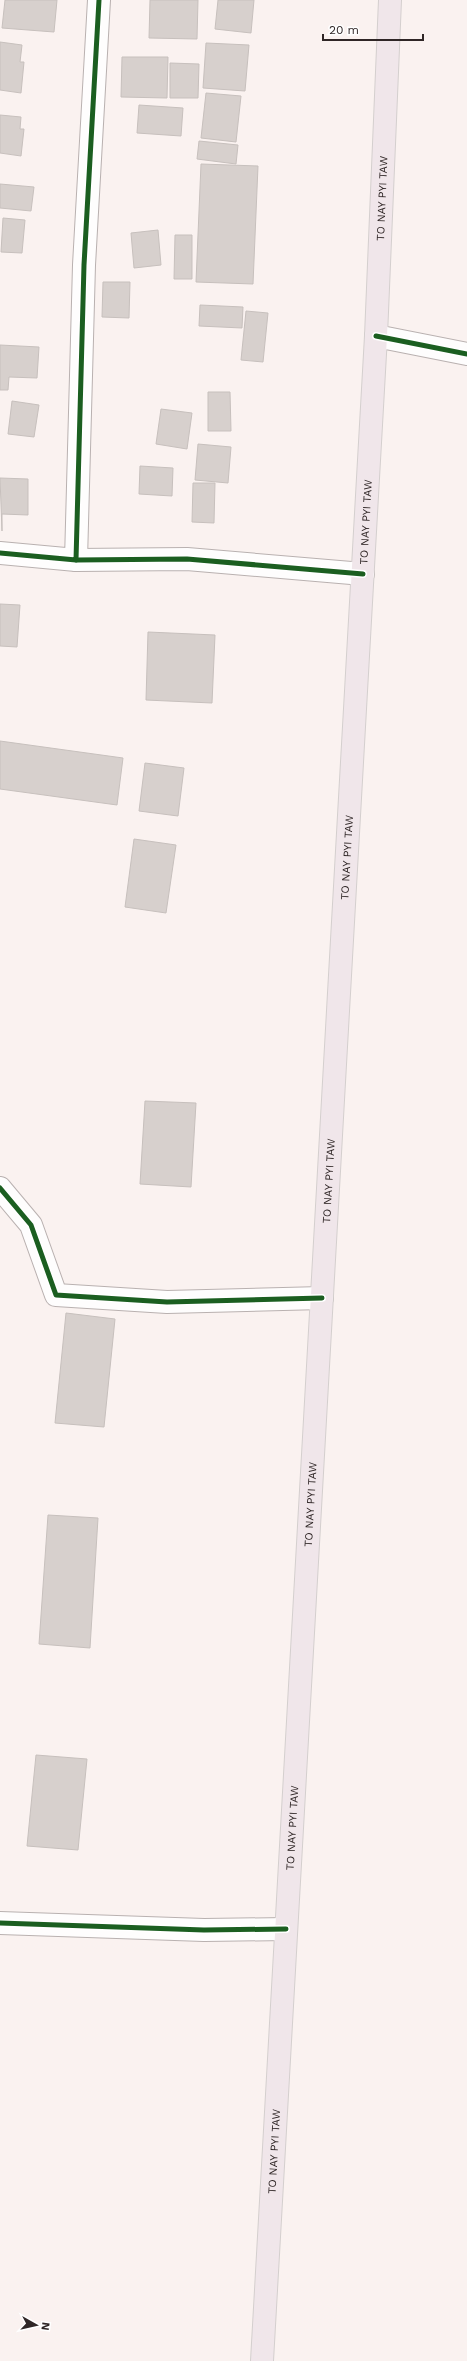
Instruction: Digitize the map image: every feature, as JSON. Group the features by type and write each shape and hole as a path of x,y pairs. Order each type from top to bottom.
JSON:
{"main road":[{"name":"TO NAY PYI TAW","path":"262,2361 376,336 390,0"}],"street":[{"path":"76,560 84,265 99,0"},
{"path":"376,336 467,354"},
{"path":"0,553 76,560 187,560 363,574"},
{"path":"0,1188 31,1225 56,1295 167,1302 322,1298"},
{"path":"0,1922 204,1930 286,1929"}],"building":[{"path":"5,0 57,0 54,32 2,28"},
{"path":"150,0 198,0 197,39 149,38"},
{"path":"218,0 254,0 251,33 215,29"},
{"path":"0,42 22,45 20,62 24,62 21,93 0,90"},
{"path":"206,43 249,45 245,91 203,88"},
{"path":"122,57 168,57 167,98 121,97"},
{"path":"170,63 199,64 198,98 170,98"},
{"path":"206,93 241,96 236,142 201,138"},
{"path":"139,105 183,108 181,136 137,133"},
{"path":"0,115 21,117 20,129 24,129 21,156 0,153"},
{"path":"199,141 238,145 236,164 197,159"},
{"path":"201,164 258,166 253,284 196,282"},
{"path":"0,184 34,187 31,211 0,208"},
{"path":"3,218 25,220 22,253 1,252"},
{"path":"158,230 161,265 134,268 131,233"},
{"path":"175,235 192,235 192,279 174,279"},
{"path":"103,282 130,282 129,318 102,317"},
{"path":"200,305 243,307 242,328 199,326"},
{"path":"246,311 268,313 263,362 241,360"},
{"path":"0,345 39,347 37,378 9,377 8,390 0,390"},
{"path":"208,392 230,392 231,431 208,431"},
{"path":"12,401 39,405 34,437 8,434"},
{"path":"161,409 192,413 187,449 156,444"},
{"path":"198,444 231,447 228,483 195,480"},
{"path":"140,466 173,468 172,496 139,494"},
{"path":"0,478 28,479 28,515 2,514 2,531"},
{"path":"193,483 215,483 214,523 192,522"},
{"path":"0,604 20,605 17,647 0,646"},
{"path":"148,632 215,635 212,703 146,700"},
{"path":"0,741 123,758 117,805 0,789"},
{"path":"145,763 184,768 178,816 139,811"},
{"path":"134,839 176,845 166,913 125,907"},
{"path":"145,1101 196,1103 191,1187 140,1184"},
{"path":"66,1313 115,1319 104,1427 55,1423"},
{"path":"48,1515 98,1518 90,1648 39,1644"},
{"path":"36,1755 87,1759 78,1850 27,1846"}],"cycle path":[{"path":"0,553 76,560 84,265 99,0"},
{"path":"376,336 467,354"},
{"path":"76,560 187,559 363,574"},
{"path":"0,1188 31,1225 56,1295 167,1302 322,1298"},
{"path":"0,1923 204,1930 286,1929"}]}
